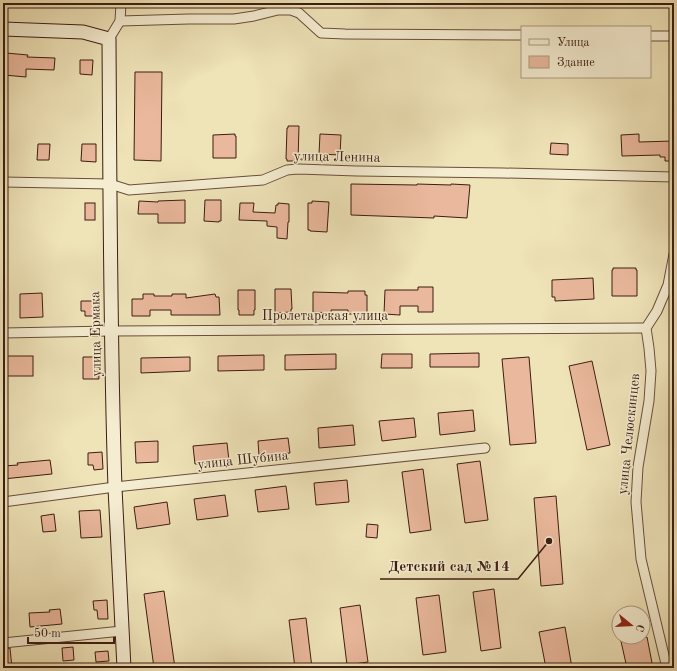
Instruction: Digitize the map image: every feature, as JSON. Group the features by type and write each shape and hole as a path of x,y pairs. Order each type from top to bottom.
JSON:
{"street":[{"path":"3,29 83,32 109,39 120,21 121,3"},
{"path":"120,21 234,19 278,10 291,10 299,13 321,33 521,36"},
{"path":"651,36 674,36"},
{"name":"улица Ермака","path":"109,39 111,331 115,488 124,668"},
{"name":"улица Ленина","path":"3,182 110,184 129,190 263,180 287,170 298,169 674,177"},
{"path":"646,328 668,285 674,254"},
{"name":"Пролетарская улица","path":"3,333 646,328"},
{"name":"улица Челюскинцев","path":"646,328 650,348 650,401 638,467 636,502 641,559 667,668"},
{"name":"улица Шубина","path":"3,502 115,488 485,448"},
{"path":"3,643 122,630"}],"building":[{"path":"6,53 28,55 27,57 55,58 54,70 26,69 26,77 4,75"},
{"path":"80,60 93,60 92,75 80,74"},
{"path":"135,72 162,72 161,161 134,160"},
{"path":"288,126 299,126 298,161 287,161 286,159"},
{"path":"235,134 236,158 213,158 213,135"},
{"path":"320,134 341,135 340,155 319,154"},
{"path":"639,134 639,142 674,141 674,161 665,161 665,157 660,157 660,155 622,156 621,135"},
{"path":"551,143 568,144 568,155 550,154"},
{"path":"38,144 50,144 49,160 37,160"},
{"path":"82,144 96,144 96,162 81,161"},
{"path":"351,184 470,185 467,218 351,215"},
{"path":"185,200 185,223 158,223 158,214 138,214 139,201 158,202"},
{"path":"205,200 221,200 221,221 204,221"},
{"path":"312,201 329,202 327,232 308,230 308,203 312,203"},
{"path":"85,203 95,203 95,220 85,220"},
{"path":"240,203 254,203 253,212 275,213 276,205 278,205 278,203 289,204 287,239 277,238 277,227 267,226 267,221 239,220"},
{"path":"613,268 636,268 637,296 612,296"},
{"path":"593,278 594,299 555,301 555,297 552,297 552,280"},
{"path":"418,287 433,287 433,312 418,312 418,306 400,306 400,315 384,314 385,290 418,290"},
{"path":"275,289 291,289 291,312 275,313"},
{"path":"238,290 255,290 254,315 239,315"},
{"path":"348,291 365,291 365,295 367,295 367,314 348,314 348,310 331,310 331,313 313,312 313,292 348,293"},
{"path":"42,293 43,317 20,318 20,294"},
{"path":"143,294 154,294 154,296 172,296 172,294 186,294 186,298 215,294 216,297 219,297 220,315 171,315 171,310 150,310 150,316 132,316 132,299 143,299"},
{"path":"81,301 95,301 96,316 85,316 85,311 81,311"},
{"path":"479,353 479,367 430,367 430,354"},
{"path":"336,354 336,369 285,370 285,355"},
{"path":"382,354 412,354 412,368 381,368"},
{"path":"264,355 264,370 218,371 218,356"},
{"path":"3,356 33,356 33,376 3,376"},
{"path":"83,357 98,357 99,379 83,379"},
{"path":"190,357 190,371 141,373 141,358"},
{"path":"529,357 536,443 510,445 502,359"},
{"path":"592,361 610,445 587,450 569,366"},
{"path":"473,410 475,431 440,435 438,413"},
{"path":"414,418 416,437 382,441 379,421"},
{"path":"353,425 355,445 319,448 318,428"},
{"path":"288,438 290,453 259,456 258,441"},
{"path":"158,441 158,462 136,463 135,442"},
{"path":"227,443 229,461 195,464 193,446"},
{"path":"102,452 103,469 94,470 93,465 88,465 88,453"},
{"path":"50,460 52,474 3,479 3,466 18,465 17,463"},
{"path":"480,461 488,520 465,523 457,464"},
{"path":"423,469 431,530 410,533 402,472"},
{"path":"347,480 349,502 316,505 314,483"},
{"path":"286,486 289,509 258,512 255,490"},
{"path":"225,495 228,516 197,520 194,499"},
{"path":"556,496 563,584 541,586 534,498"},
{"path":"167,502 170,524 137,529 134,507"},
{"path":"100,510 102,537 81,538 79,511"},
{"path":"54,514 56,531 43,532 41,516"},
{"path":"367,524 378,525 377,538 366,537"},
{"path":"494,589 501,648 481,651 473,592"},
{"path":"164,591 175,668 154,668 144,594"},
{"path":"439,595 446,652 423,655 416,598"},
{"path":"107,600 108,619 98,619 97,610 94,610 93,601"},
{"path":"360,605 368,662 347,665 340,608"},
{"path":"60,609 62,624 30,627 29,613 50,612 49,610"},
{"path":"306,618 312,668 295,668 289,620"},
{"path":"565,627 572,668 546,668 539,632"},
{"path":"622,645 649,645 653,668 627,668"},
{"path":"73,647 74,660 63,661 62,648"},
{"path":"10,648 12,668 3,668 3,649"},
{"path":"108,651 109,661 96,662 95,652"}],"place":[{"name":"Детский сад №14","path":"549,541"}]}
